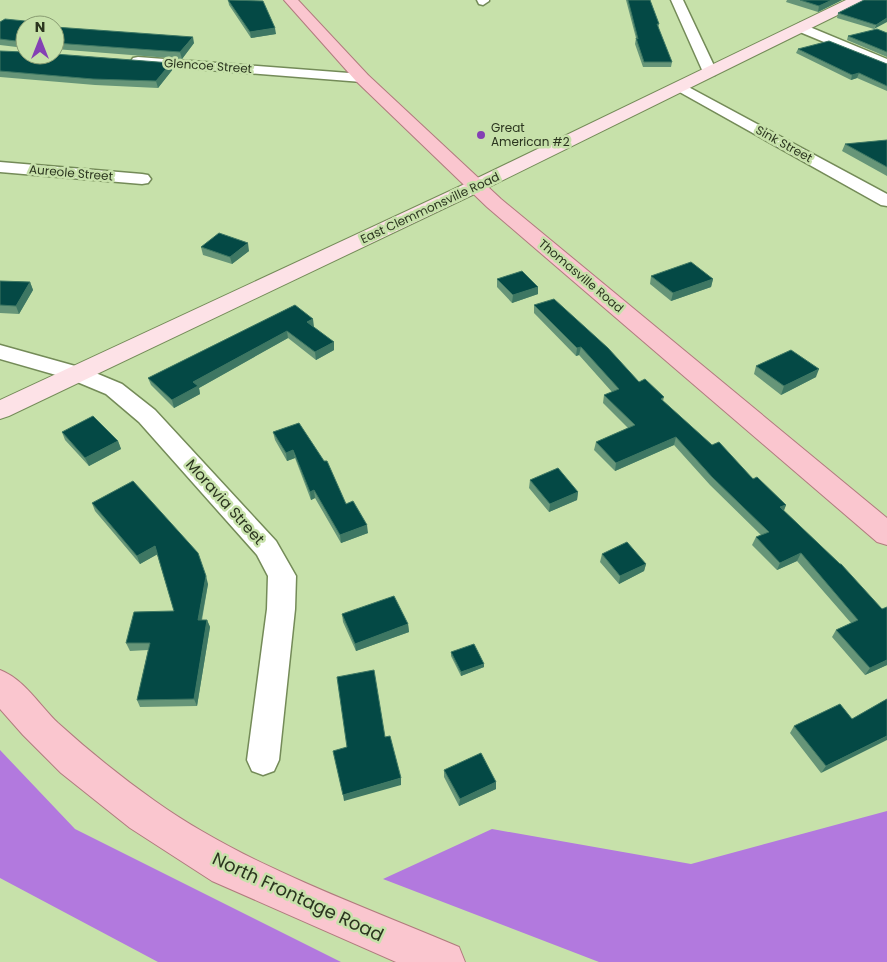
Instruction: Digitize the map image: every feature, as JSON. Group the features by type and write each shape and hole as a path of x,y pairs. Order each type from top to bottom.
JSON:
{"main road":[{"name":"Thomasville Road","path":"292,0 362,78 476,186 887,534"},
{"name":"East Clemmonsville Road","path":"0,410 681,88 857,0"},
{"name":"North Frontage Road","path":"0,685 35,724 74,761 143,815 226,867 444,962"}],"street":[{"path":"677,0 710,72"},
{"path":"800,27 887,64"},
{"name":"Glencoe Street","path":"123,60 362,78"},
{"name":"Sink Street","path":"681,88 887,200"},
{"name":"Aureole Street","path":"0,167 142,180"},
{"name":"Moravia Street","path":"0,352 78,374 114,389 147,416 267,548 282,576 281,609 263,760"}],"shaded area":[{"path":"0,750 75,829 341,962 158,962 0,878"},
{"path":"887,811 887,962 599,962 383,879 492,829 691,864"}],"building":[{"path":"228,0 263,1 275,28 250,32"},
{"path":"628,0 650,0 672,62 644,62 636,38 638,39"},
{"path":"800,0 832,0 819,6"},
{"path":"864,0 887,0 887,18 876,25 838,13"},
{"path":"5,19 15,20 15,41 0,39 0,22"},
{"path":"65,28 193,37 180,52 65,44"},
{"path":"877,29 887,33 887,52 848,36"},
{"path":"829,41 887,64 887,86 859,73 852,75 798,49"},
{"path":"0,51 15,52 15,65 65,65 65,55 171,63 156,81 93,79 0,71"},
{"path":"887,140 887,167 845,144"},
{"path":"219,233 248,243 230,257 201,247"},
{"path":"691,262 713,279 673,293 651,276"},
{"path":"522,271 538,287 513,295 497,279"},
{"path":"0,281 30,282 16,306 0,305"},
{"path":"554,299 608,348 639,382 645,379 664,397 661,399 712,445 719,442 753,479 757,477 786,505 780,507 841,564 882,609 887,607 887,660 870,668 836,630 858,620 801,553 780,563 756,537 769,532 712,477 676,437 616,463 596,442 635,425 604,395 619,389 581,347 577,348 534,305"},
{"path":"295,305 313,319 307,322 334,342 315,352 287,331 193,382 198,386 172,400 148,378"},
{"path":"791,350 819,369 784,386 756,366"},
{"path":"93,416 118,441 85,458 62,432"},
{"path":"299,423 324,461 327,461 346,504 353,501 367,525 340,535 314,490 310,492 293,450 286,453 273,432"},
{"path":"558,468 578,492 550,504 530,480"},
{"path":"133,481 198,553 206,576 198,620 207,620 194,699 137,700 150,643 126,643 134,612 174,611 155,546 137,556 92,503"},
{"path":"627,542 646,564 620,576 602,554"},
{"path":"394,596 408,624 355,644 342,614"},
{"path":"474,644 484,664 461,672 451,652"},
{"path":"374,670 385,737 390,736 401,778 343,795 333,751 347,747 337,677"},
{"path":"887,699 887,736 826,766 794,726 840,704 852,719"},
{"path":"481,753 496,782 460,799 444,770"}],"place":[{"name":"Great American #2","path":"481,135"}]}
